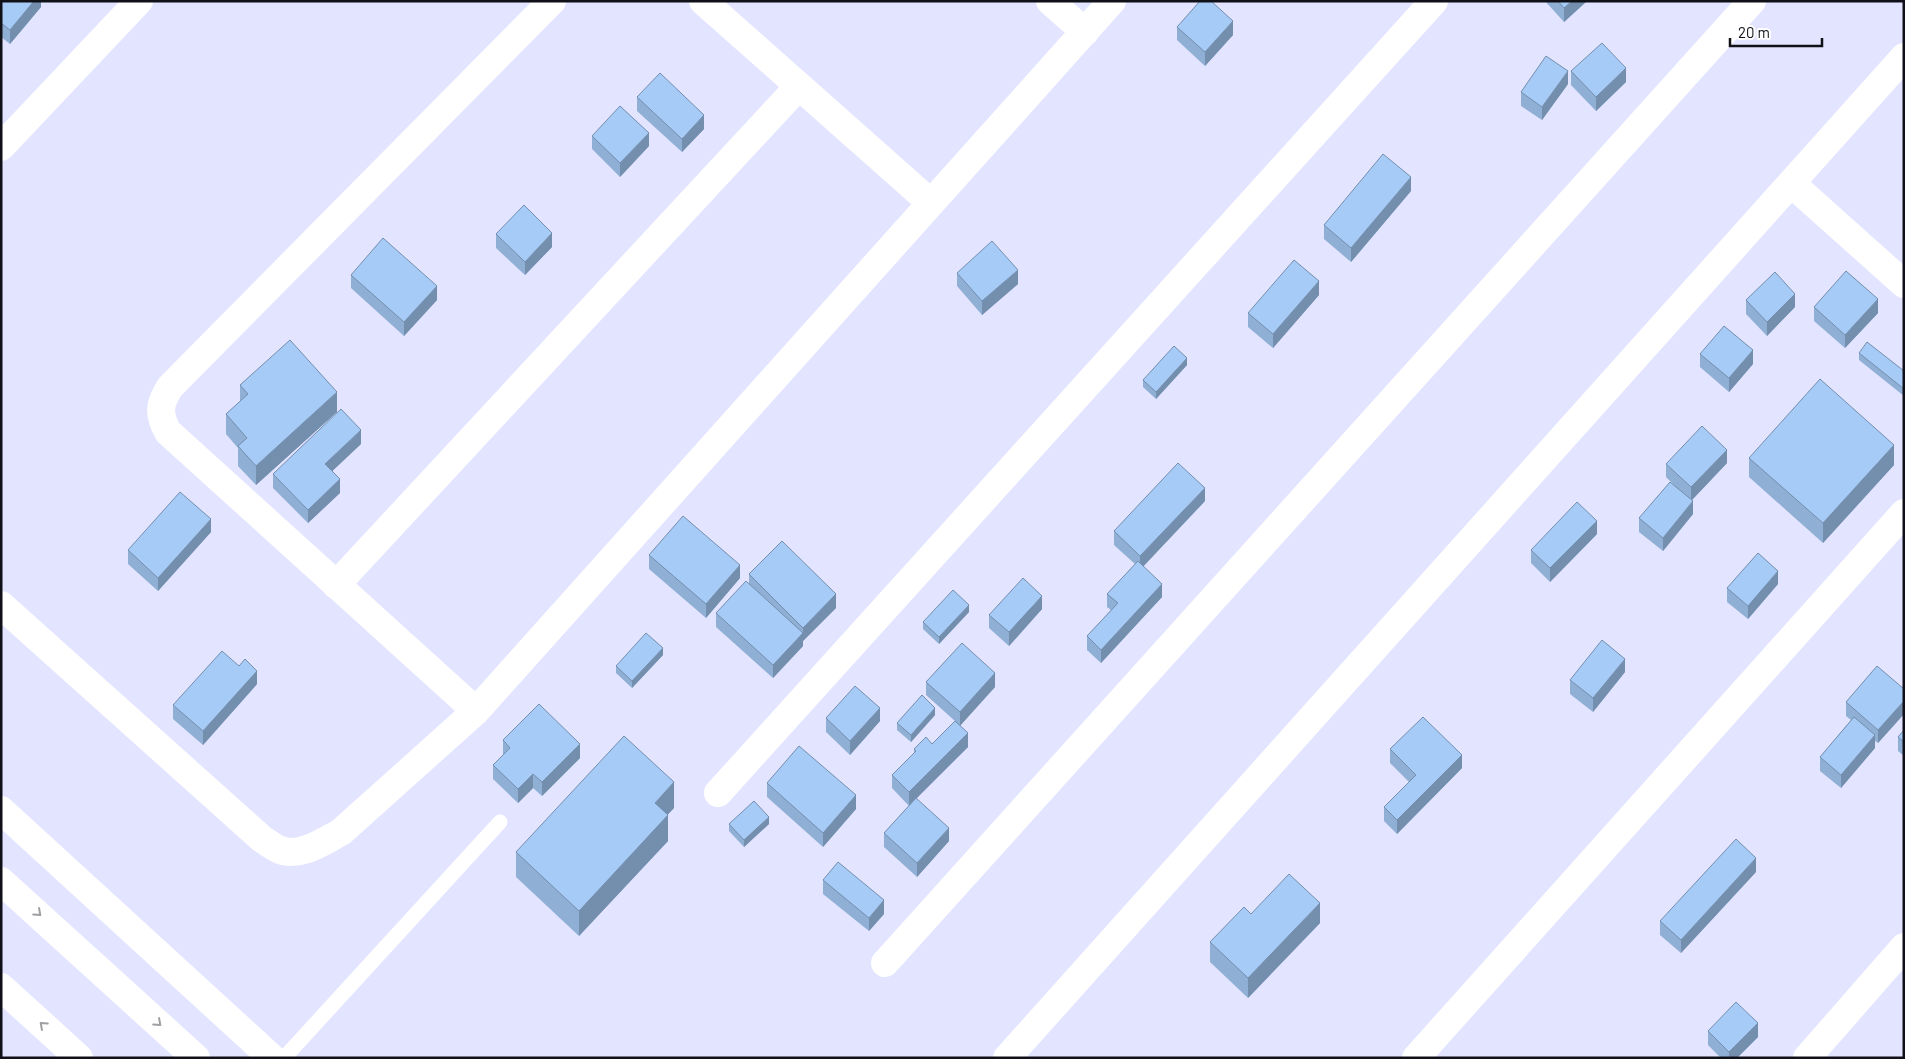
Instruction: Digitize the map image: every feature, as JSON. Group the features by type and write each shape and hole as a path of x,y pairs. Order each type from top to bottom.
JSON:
{"street":[{"path":"1,147 139,1"},
{"path":"476,711 168,432 161,420 163,398 170,387 552,1"},
{"path":"703,1 932,203"},
{"path":"1050,1 1084,32"},
{"path":"1,605 262,839 280,850 294,852 308,848 341,832 476,711 1112,1"},
{"path":"718,793 1434,1"},
{"path":"885,963 1752,1"},
{"path":"1007,1058 1903,60"},
{"path":"336,585 799,86"},
{"path":"1791,183 1904,284"},
{"path":"1416,1058 1904,513"},
{"path":"1,810 272,1058"},
{"path":"1,881 196,1058"},
{"path":"1806,1058 1904,947"},
{"path":"1,987 79,1058"}],"lane":[{"path":"284,1058 500,822"}],"building":[{"path":"1,1 34,1 10,30 1,23"},
{"path":"1200,1 1211,1 1233,21 1205,52 1177,27"},
{"path":"1558,1 1572,1 1564,8"},
{"path":"1602,43 1626,68 1596,97 1571,71"},
{"path":"1546,56 1568,71 1542,107 1521,92"},
{"path":"660,73 704,115 682,139 637,97"},
{"path":"620,106 649,133 620,163 592,136"},
{"path":"1383,154 1411,177 1351,248 1324,225"},
{"path":"524,205 552,233 525,262 496,234"},
{"path":"383,238 437,286 404,322 351,275"},
{"path":"992,241 1018,270 982,301 957,273"},
{"path":"1294,260 1319,281 1273,334 1248,313"},
{"path":"1846,271 1878,299 1845,335 1814,307"},
{"path":"1775,272 1795,294 1767,322 1746,300"},
{"path":"1724,326 1753,350 1729,378 1700,354"},
{"path":"290,340 337,392 256,466 238,446 247,438 226,414 248,394 240,385"},
{"path":"1867,342 1904,371 1904,389 1859,353"},
{"path":"1174,346 1187,358 1156,392 1143,380"},
{"path":"1820,379 1894,445 1823,523 1749,458"},
{"path":"341,409 361,430 325,464 340,479 308,510 273,474"},
{"path":"1702,426 1727,450 1691,487 1666,464"},
{"path":"1178,463 1205,488 1140,556 1114,531"},
{"path":"1670,482 1693,501 1663,538 1639,518"},
{"path":"180,492 211,519 158,578 128,550"},
{"path":"1577,502 1597,521 1550,568 1531,550"},
{"path":"683,516 740,565 706,604 649,555"},
{"path":"782,541 836,594 803,628 749,574"},
{"path":"1758,553 1778,571 1748,606 1727,588"},
{"path":"1138,561 1162,584 1101,650 1087,636 1118,603 1107,594"},
{"path":"1023,578 1042,596 1009,632 989,615"},
{"path":"746,581 803,633 773,665 716,613"},
{"path":"953,590 969,605 939,637 923,622"},
{"path":"646,633 663,648 632,681 616,666"},
{"path":"1602,640 1625,659 1593,698 1570,680"},
{"path":"962,643 995,673 960,712 926,682"},
{"path":"222,651 239,666 245,659 257,671 203,731 173,705"},
{"path":"1877,666 1904,689 1904,701 1878,730 1846,702"},
{"path":"855,686 880,708 850,741 826,718"},
{"path":"922,695 935,708 911,735 897,723"},
{"path":"539,704 580,744 542,782 533,774 518,789 493,765 510,748 503,740"},
{"path":"1423,717 1462,755 1397,820 1384,807 1416,775 1390,749"},
{"path":"1854,717 1875,735 1841,775 1820,757"},
{"path":"955,721 968,733 909,792 892,775 916,751 914,749 926,737 932,744"},
{"path":"1904,730 1904,742 1898,737"},
{"path":"624,736 674,782 655,803 668,815 579,911 516,852"},
{"path":"799,746 856,795 823,833 767,783"},
{"path":"916,798 949,828 917,863 884,833"},
{"path":"754,801 769,817 744,840 729,824"},
{"path":"1736,839 1756,858 1681,940 1660,921"},
{"path":"838,862 884,900 869,918 823,880"},
{"path":"1289,874 1320,903 1248,978 1210,942 1244,907 1251,914"},
{"path":"1736,1002 1758,1023 1729,1052 1708,1031"}]}
